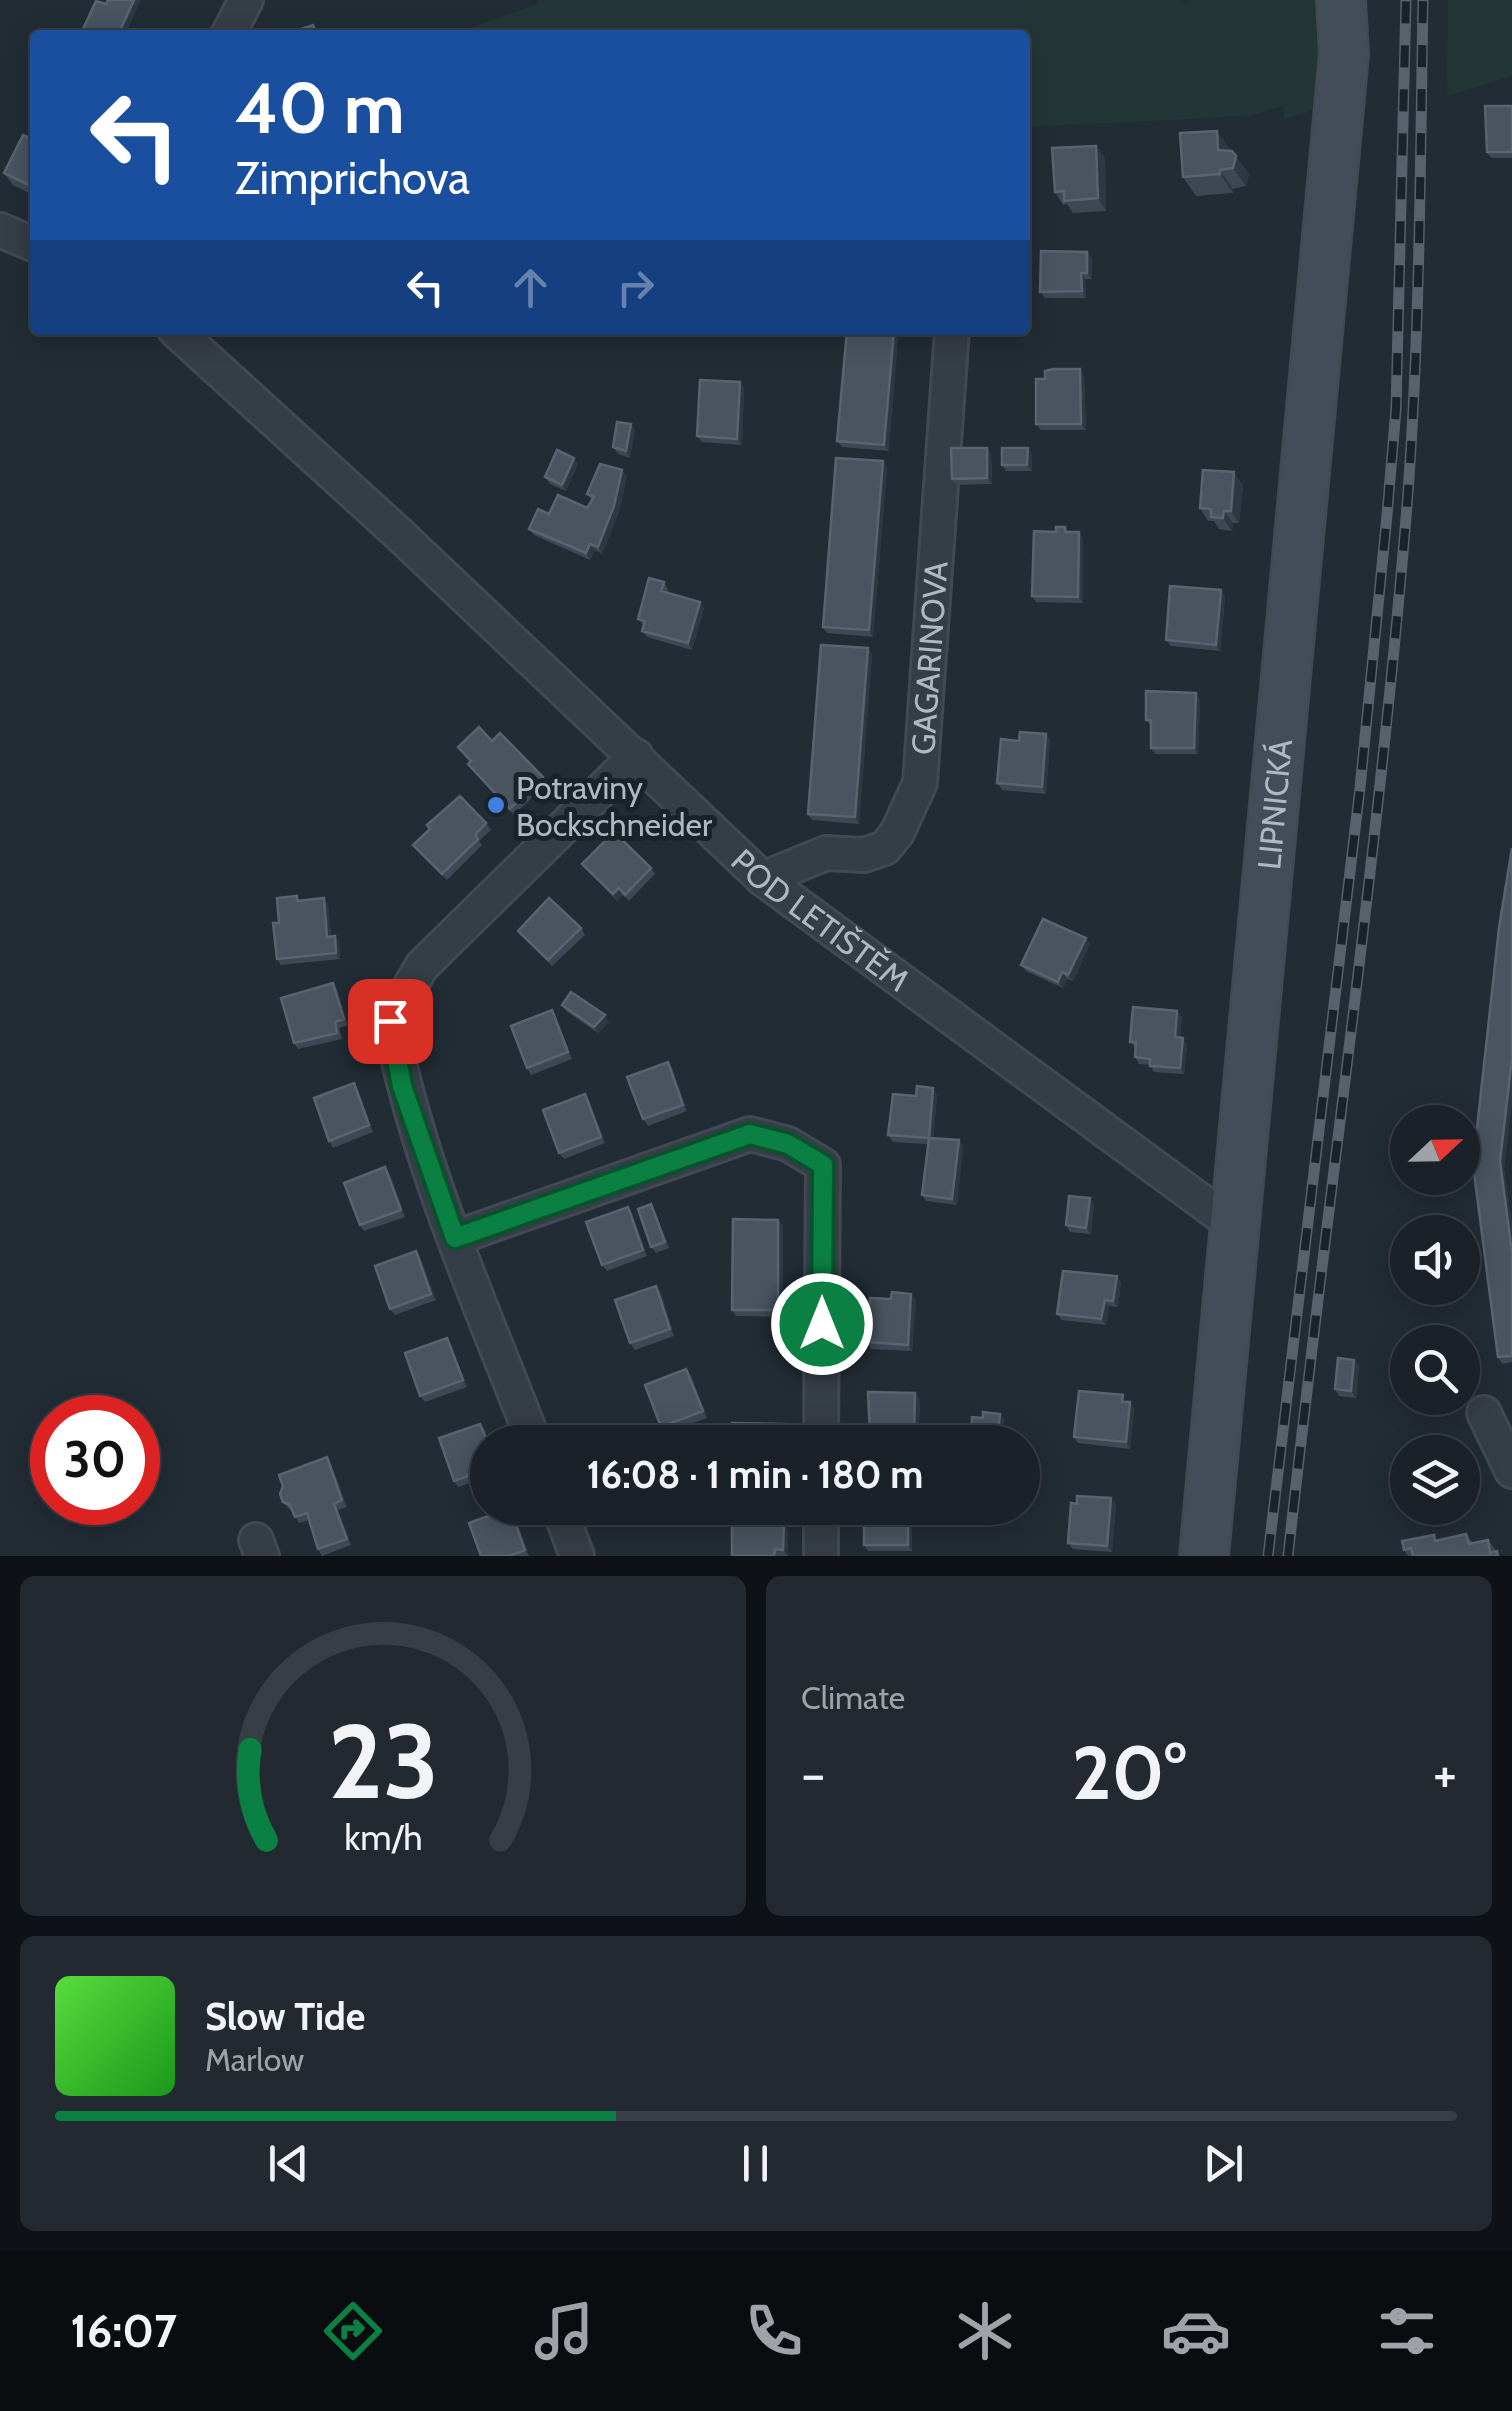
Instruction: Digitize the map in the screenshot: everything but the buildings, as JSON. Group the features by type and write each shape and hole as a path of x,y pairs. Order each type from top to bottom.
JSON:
{"street":[{"path":"231,30 246,0"},
{"name":"LIPNICKÁ","path":"1204,1556 1344,54 1341,0"},
{"path":"0,230 30,243"},
{"name":"POD LETIŠTĚM","path":"181,335 764,879 1234,1226"},
{"name":"GAGARINOVA","path":"764,879 826,853 864,855 884,848 896,833 920,783 952,335"},
{"path":"527,1425 455,1238 402,1086 390,1021 422,966 636,756"},
{"path":"455,1238 750,1134 788,1144 823,1165 822,1425"},
{"path":"1484,1413 1512,1471"},
{"path":"565,1525 577,1556"},
{"path":"821,1525 821,1556"}],"shaded area":[{"path":"538,0 1181,0 1184,4 1190,0 1331,0 1324,106 1285,119 1282,106 1248,116 1030,127 1030,30 463,30 538,4"},
{"path":"1448,0 1512,0 1512,76 1447,96"}],"railway":[{"path":"1268,1556 1360,788 1387,515 1396,409 1406,0"},
{"path":"1288,1556 1366,908 1406,518 1417,324 1423,0"}],"place":[{"name":"Potraviny Bockschneider","path":"496,805"}],"route":[{"path":"390,1021 402,1086 455,1238 750,1134 788,1144 823,1165 822,1324"}]}
